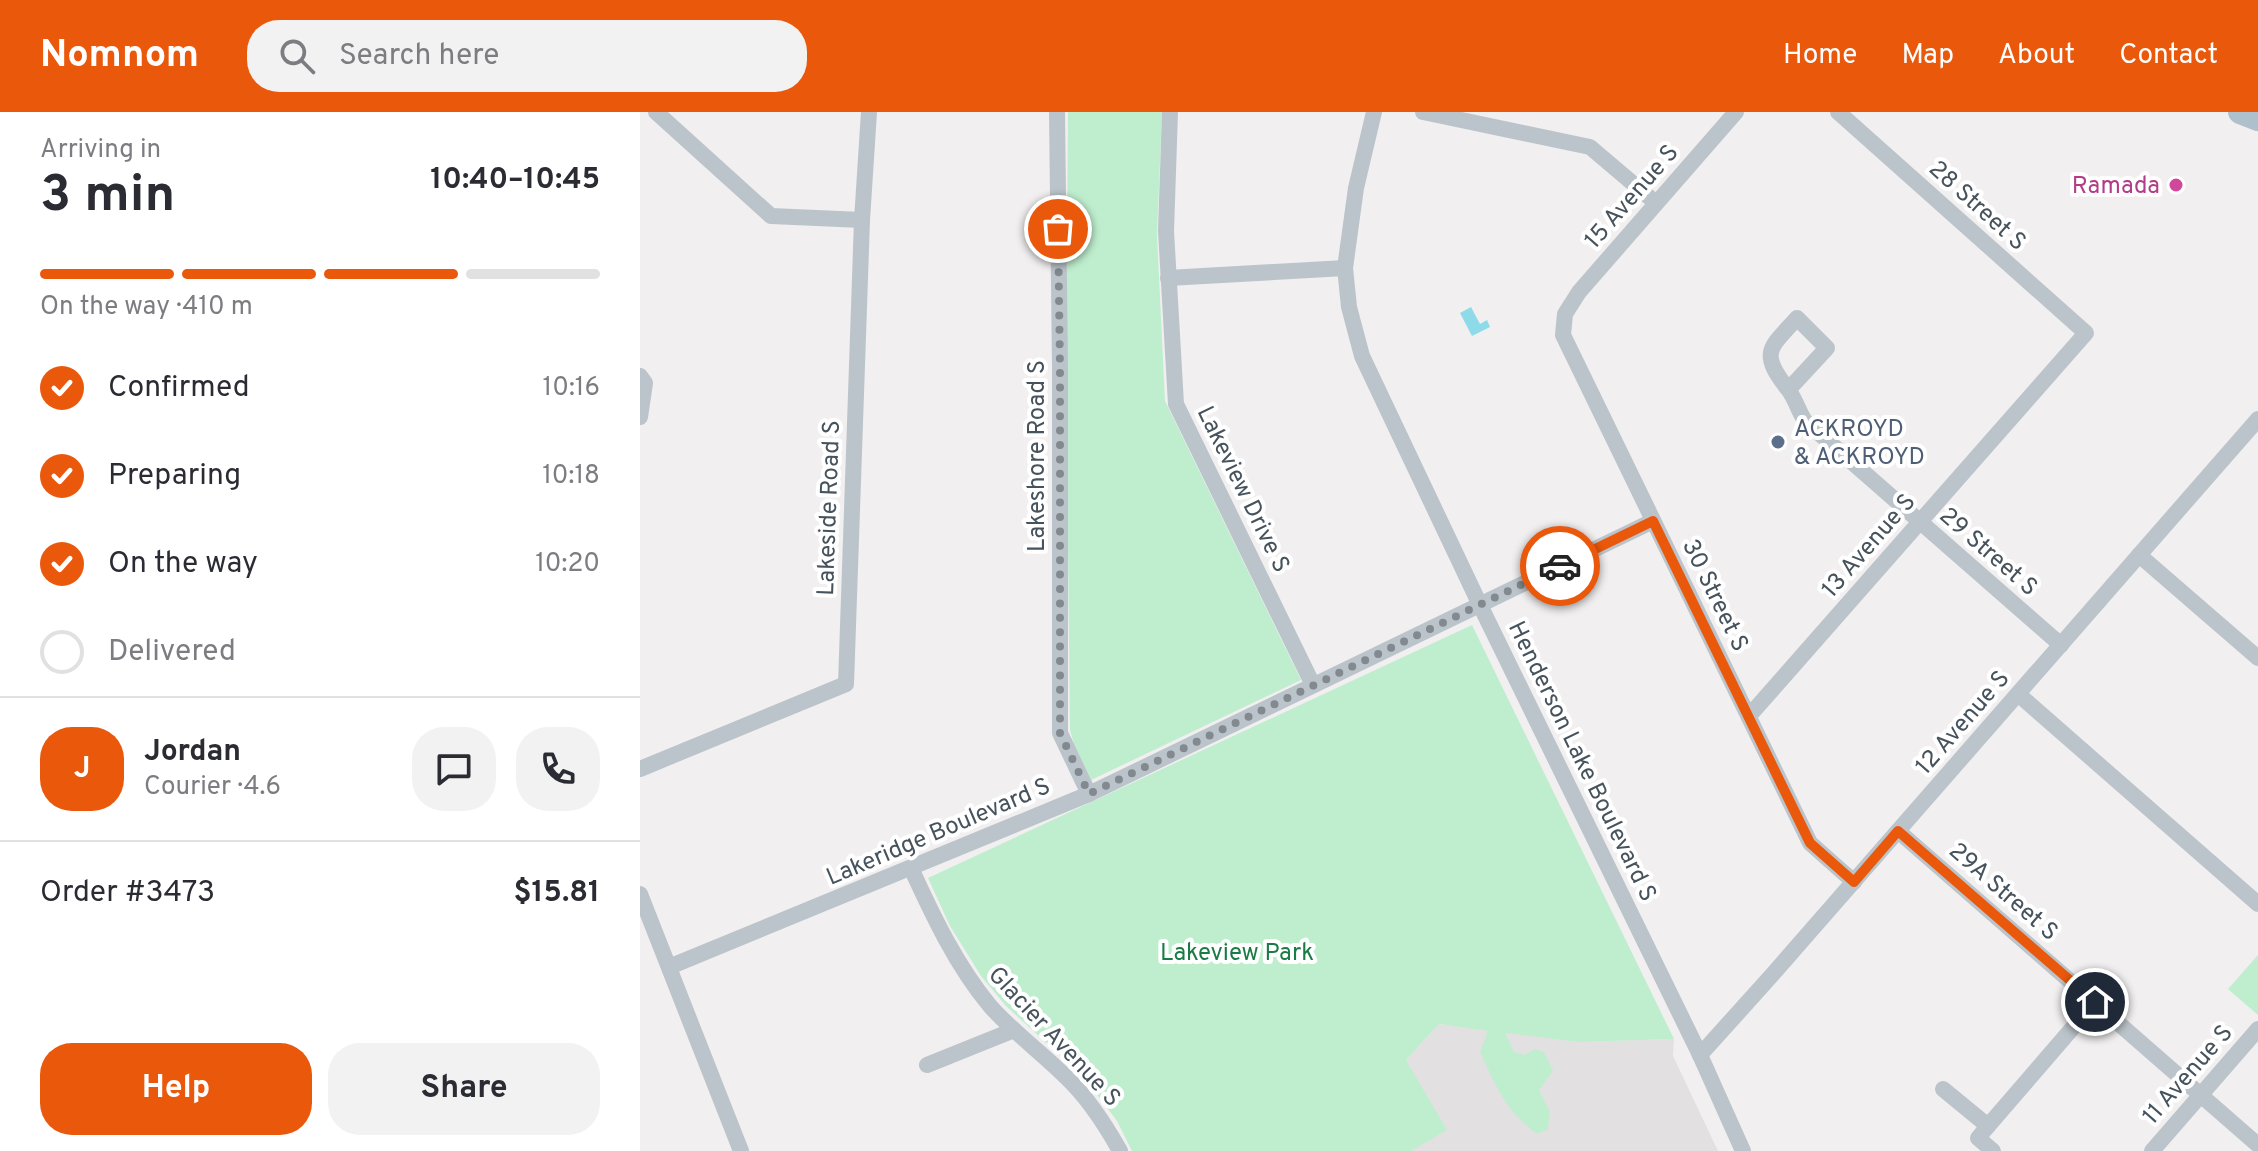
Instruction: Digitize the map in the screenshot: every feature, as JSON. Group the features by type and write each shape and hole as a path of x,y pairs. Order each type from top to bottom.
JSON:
{"main road":[{"path":"2240,112 2258,119"}],"street":[{"path":"656,112 771,216 862,220"},
{"name":"Lakeside Road S","path":"640,769 846,684 862,220 869,112"},
{"name":"Lakeshore Road S","path":"1057,112 1060,733 1089,794"},
{"name":"Lakeview Drive S","path":"1170,112 1166,231 1176,404 1313,685"},
{"name":"Henderson Lake Boulevard S","path":"1374,112 1356,188 1345,268 1349,307 1362,356 1700,1055 1743,1151"},
{"path":"1423,112 1590,147 1656,203"},
{"name":"15 Avenue S","path":"1565,314 1579,292 1736,112"},
{"name":"28 Street S","path":"1838,112 2086,333"},
{"path":"1168,278 1345,268"},
{"name":"30 Street S","path":"1565,314 1563,335 1810,843 1854,882"},
{"name":"13 Avenue S","path":"1749,716 2086,333"},
{"path":"640,376 645,383 640,417"},
{"name":"29 Street S","path":"1789,389 1805,421 2061,645"},
{"name":"12 Avenue S","path":"1700,1055 2258,419"},
{"name":"Lakeridge Boulevard S","path":"669,967 1089,794 1653,521"},
{"path":"2139,555 2258,658"},
{"path":"2018,694 2258,904"},
{"name":"29A Street S","path":"1898,831 2258,1145"},
{"name":"Glacier Avenue S","path":"911,868 936,923 968,977 991,1007 1068,1079 1100,1115 1120,1151"},
{"path":"640,894 741,1151"},
{"path":"1993,1151 1978,1138 2095,1002"},
{"name":"11 Avenue S","path":"2152,1151 2258,1029"},
{"path":"927,1065 1014,1030"},
{"path":"1943,1089 1988,1126"}],"shaded area":[{"path":"1439,1024 1579,1042 1674,1039 1673,1056 1718,1151 1323,1151"}],"green space":[{"path":"1068,112 1162,112 1157,235 1165,401 1301,680 1091,780 1070,730 1066,364"},
{"name":"Lakeview Park","path":"1472,625 1674,1039 1579,1042 1505,1033 1514,1052 1525,1055 1535,1049 1544,1052 1553,1071 1539,1090 1550,1112 1548,1129 1537,1134 1517,1117 1491,1076 1480,1052 1488,1031 1439,1024 1406,1060 1447,1130 1411,1151 1132,1151 1117,1121 1084,1077 1006,1006 981,976 950,926 928,878"},
{"path":"2258,955 2258,1015 2228,989"}],"water":[{"path":"1471,307 1480,324 1487,320 1490,327 1472,336 1460,313"}],"way so far":[{"path":"1058,229 1060,733 1089,794 1560,566"}],"place":[{"name":"Ramada","path":"2176,185"},
{"name":"ACKROYD & ACKROYD","path":"1778,442"}],"route":[{"path":"1560,566 1653,521 1810,843 1854,882 1898,831 2095,1002"}]}
